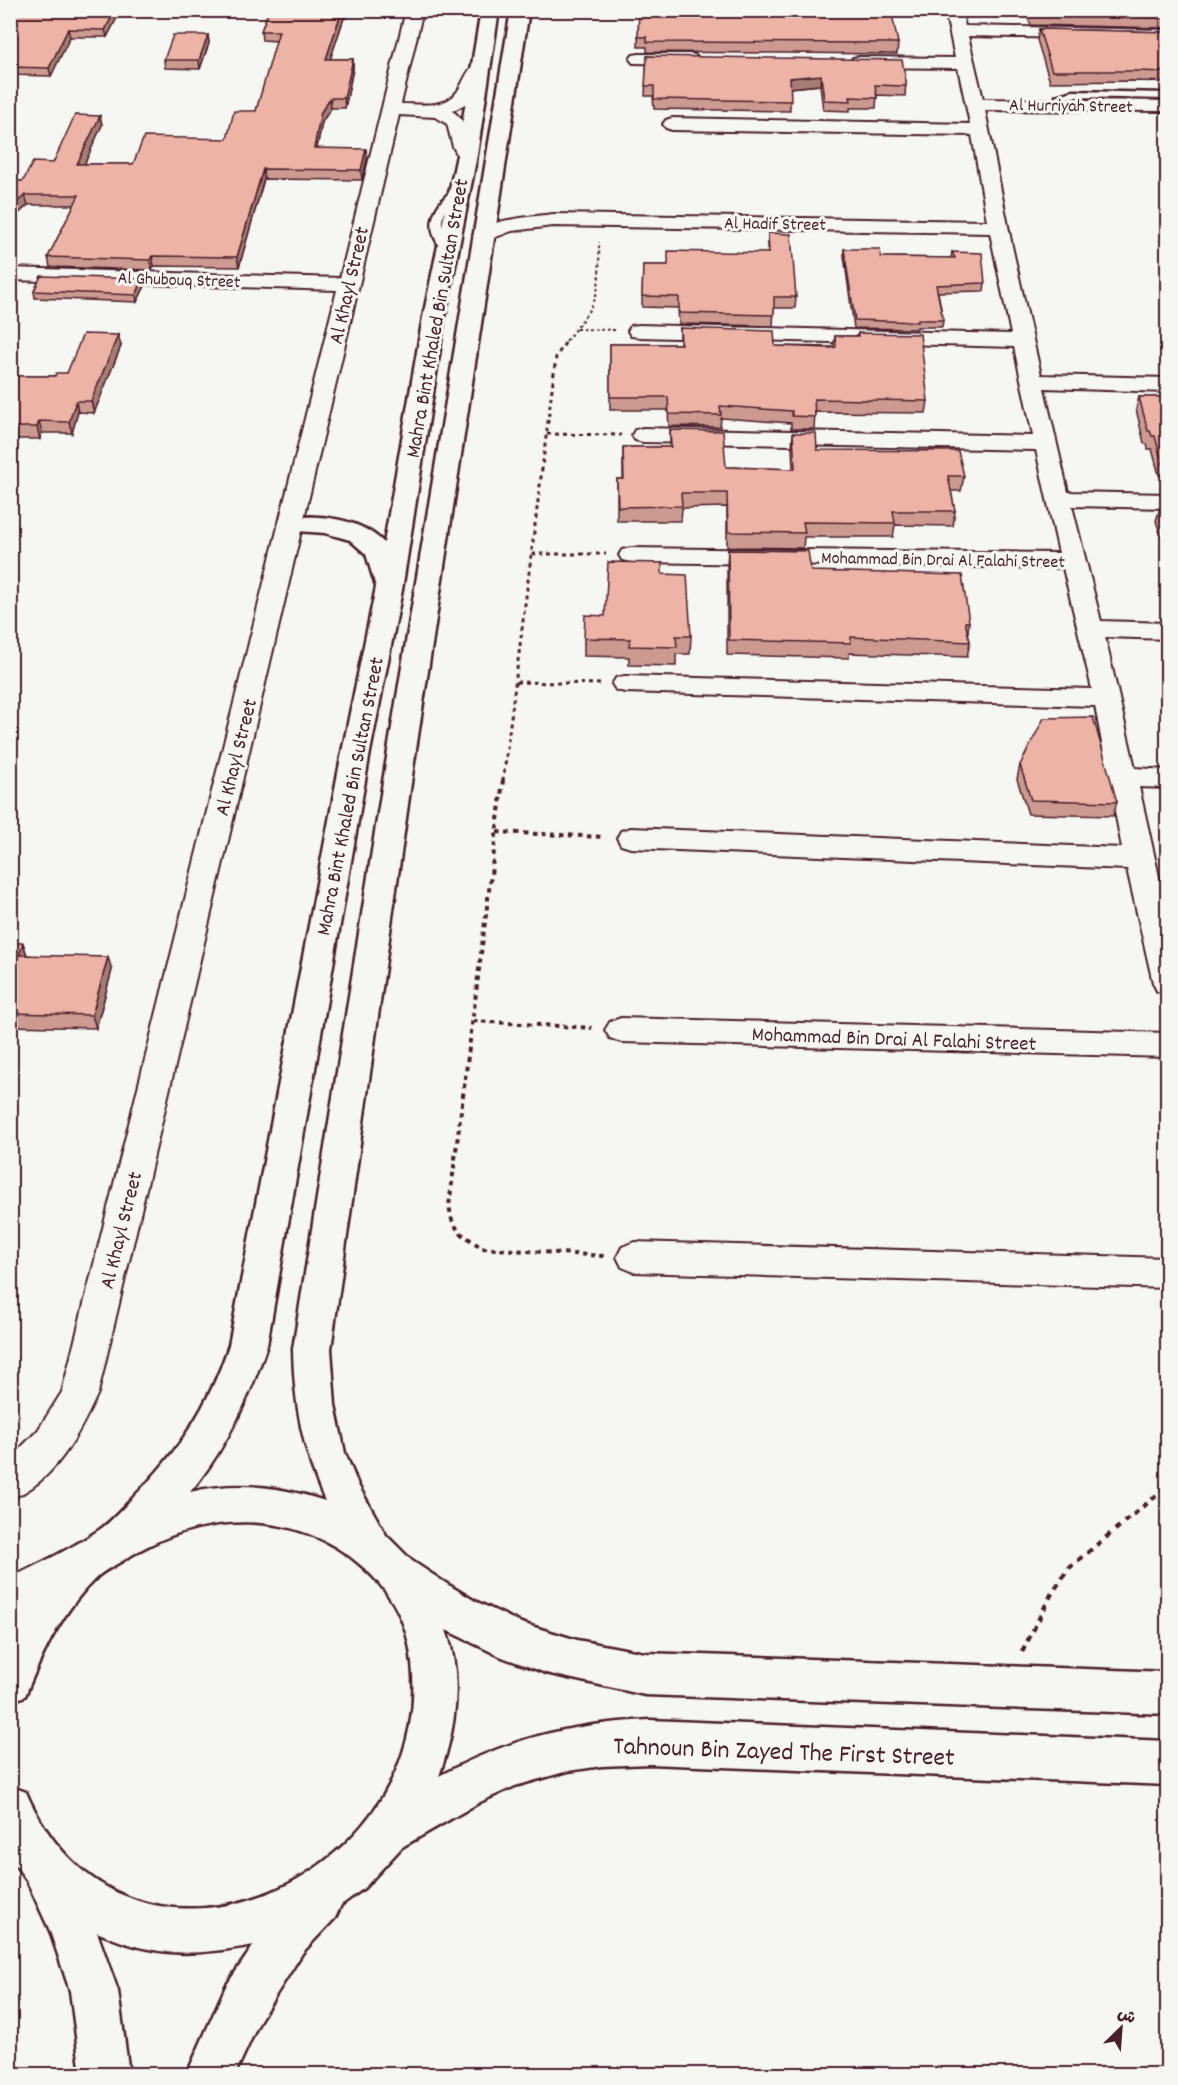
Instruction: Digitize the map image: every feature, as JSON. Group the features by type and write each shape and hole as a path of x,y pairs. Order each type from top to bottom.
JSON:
{"street":[{"name":"Al Khayl Street","path":"10,1482 40,1456 57,1436 80,1393 415,10"},
{"name":"Mahra Bint Khaled Bin Sultan Street","path":"101,1551 153,1505 187,1466 214,1426 234,1385 248,1345 352,775 389,590 447,250 467,155 490,10"},
{"name":"Mahra Bint Khaled Bin Sultan Street","path":"385,1834 407,1802 423,1767 432,1732 436,1696 434,1662 426,1629 413,1600 348,1509 330,1470 318,1429 312,1389 312,1349 399,769 520,10"},
{"name":"Mohammad Bin Drai Al Falahi Street","path":"953,10 1058,499 1107,698 1139,859 1164,953 1167,983"},
{"path":"958,32 1167,35"},
{"path":"639,59 709,60"},
{"path":"837,61 966,63"},
{"path":"424,111 443,108 457,102 465,94 473,74 482,67"},
{"name":"Al Hurriyah Street","path":"975,104 1167,106"},
{"path":"389,110 424,111 442,114 454,120 460,145 467,155"},
{"path":"672,124 979,130"},
{"name":"Al Hadif Street","path":"489,201 518,213 553,220"},
{"name":"Al Hadif Street","path":"483,236 508,226 553,220 998,227"},
{"name":"Al Ghubouq Street","path":"10,274 348,284"},
{"path":"639,331 1023,342"},
{"path":"1033,381 1167,384"},
{"path":"643,435 1046,443"},
{"path":"1058,499 1167,501"},
{"path":"291,525 333,526 366,539 377,549 383,562 389,590"},
{"name":"Mohammad Bin Drai Al Falahi Street","path":"631,555 1074,561"},
{"path":"1091,629 1167,631"},
{"path":"625,684 1107,698"},
{"path":"1123,777 1167,778"},
{"path":"631,838 1139,859"},
{"name":"Mohammad Bin Drai Al Falahi Street","path":"621,1030 1167,1045"},
{"path":"634,1257 1167,1273"},
{"path":"10,1600 41,1586 158,1520 204,1507 250,1503 294,1509 335,1524 382,1558 428,1596 476,1625 507,1640 552,1656 597,1666 645,1674 1167,1693"},
{"path":"10,1681 19,1656 36,1623 101,1551"},
{"name":"Tahnoun Bin Zayed The First Street","path":"385,1834 434,1801 486,1775 539,1756 594,1746 650,1742 1167,1763"},
{"path":"12,1816 40,1863 71,1924 94,1991 105,2074"},
{"path":"211,2074 243,2003 287,1936 385,1834"},
{"path":"40,1863 78,1898 125,1922 179,1932 235,1929 290,1911 340,1880"}],"lane":[{"path":"1059,105 1059,98 1073,94 1167,96"}],"path":[{"path":"598,220 600,289 591,308 556,357 449,1206 454,1226 471,1243 495,1250 634,1257"},
{"path":"575,328 639,331"},
{"path":"547,434 643,435"},
{"path":"532,554 631,555"},
{"path":"516,682 625,684"},
{"path":"497,832 631,838"},
{"path":"473,1021 621,1030"},
{"path":"1020,1656 1052,1593 1069,1568 1167,1486"}],"building":[{"path":"10,10 115,10 105,30 68,29 49,68 10,67"},
{"path":"269,10 342,10 326,59 353,59 344,98 330,98 321,112 314,148 366,149 361,170 263,169 237,257 152,256 150,260 48,257 79,195 25,195 13,206 10,205 10,181 23,181 33,162 53,163 75,115 100,116 77,164 133,164 144,137 227,139 234,111 256,111 279,31 261,31"},
{"path":"639,10 891,10 898,43 647,42 647,37 638,37"},
{"path":"1031,10 1167,10 1167,18 1033,15"},
{"path":"1039,29 1167,32 1167,72 1052,71"},
{"path":"173,35 208,35 199,60 164,60"},
{"path":"647,56 902,60 906,86 875,85 877,98 850,97 851,101 824,100 821,75 790,78 791,101 654,99 654,86 645,86"},
{"path":"768,233 791,234 796,297 774,297 774,315 679,313 679,297 642,296 643,265 668,265 668,251 769,253"},
{"path":"844,249 880,249 881,257 955,258 952,252 982,253 985,283 936,285 943,320 918,320 918,322 855,320"},
{"path":"41,276 143,279 136,295 34,291"},
{"path":"680,328 774,331 775,346 831,348 836,347 835,336 858,336 858,333 920,334 928,401 814,399 815,417 792,416 792,411 720,406 721,415 669,414 668,397 610,397 610,344 681,344"},
{"path":"83,334 118,335 91,401 76,401 69,422 39,421 37,427 10,427 10,376 55,376 56,373 67,373"},
{"path":"1139,397 1167,397 1167,463 1162,463 1155,436 1148,431"},
{"path":"670,430 723,431 726,467 795,469 793,433 816,433 817,450 958,451 964,476 948,476 955,511 893,511 895,523 803,522 805,533 728,532 727,493 681,493 682,506 618,507 617,479 624,479 623,447 671,447"},
{"path":"1160,508 1167,508 1167,529"},
{"path":"728,550 808,551 811,571 962,575 969,622 965,622 970,642 851,637 851,643 729,640"},
{"path":"608,562 662,563 662,574 687,575 691,636 676,636 677,647 629,646 630,639 584,638 585,615 605,616"},
{"path":"1093,717 1117,802 1031,800 1020,765 1044,718"},
{"path":"10,943 23,943 19,955 108,957 92,1015 10,1013"}]}
